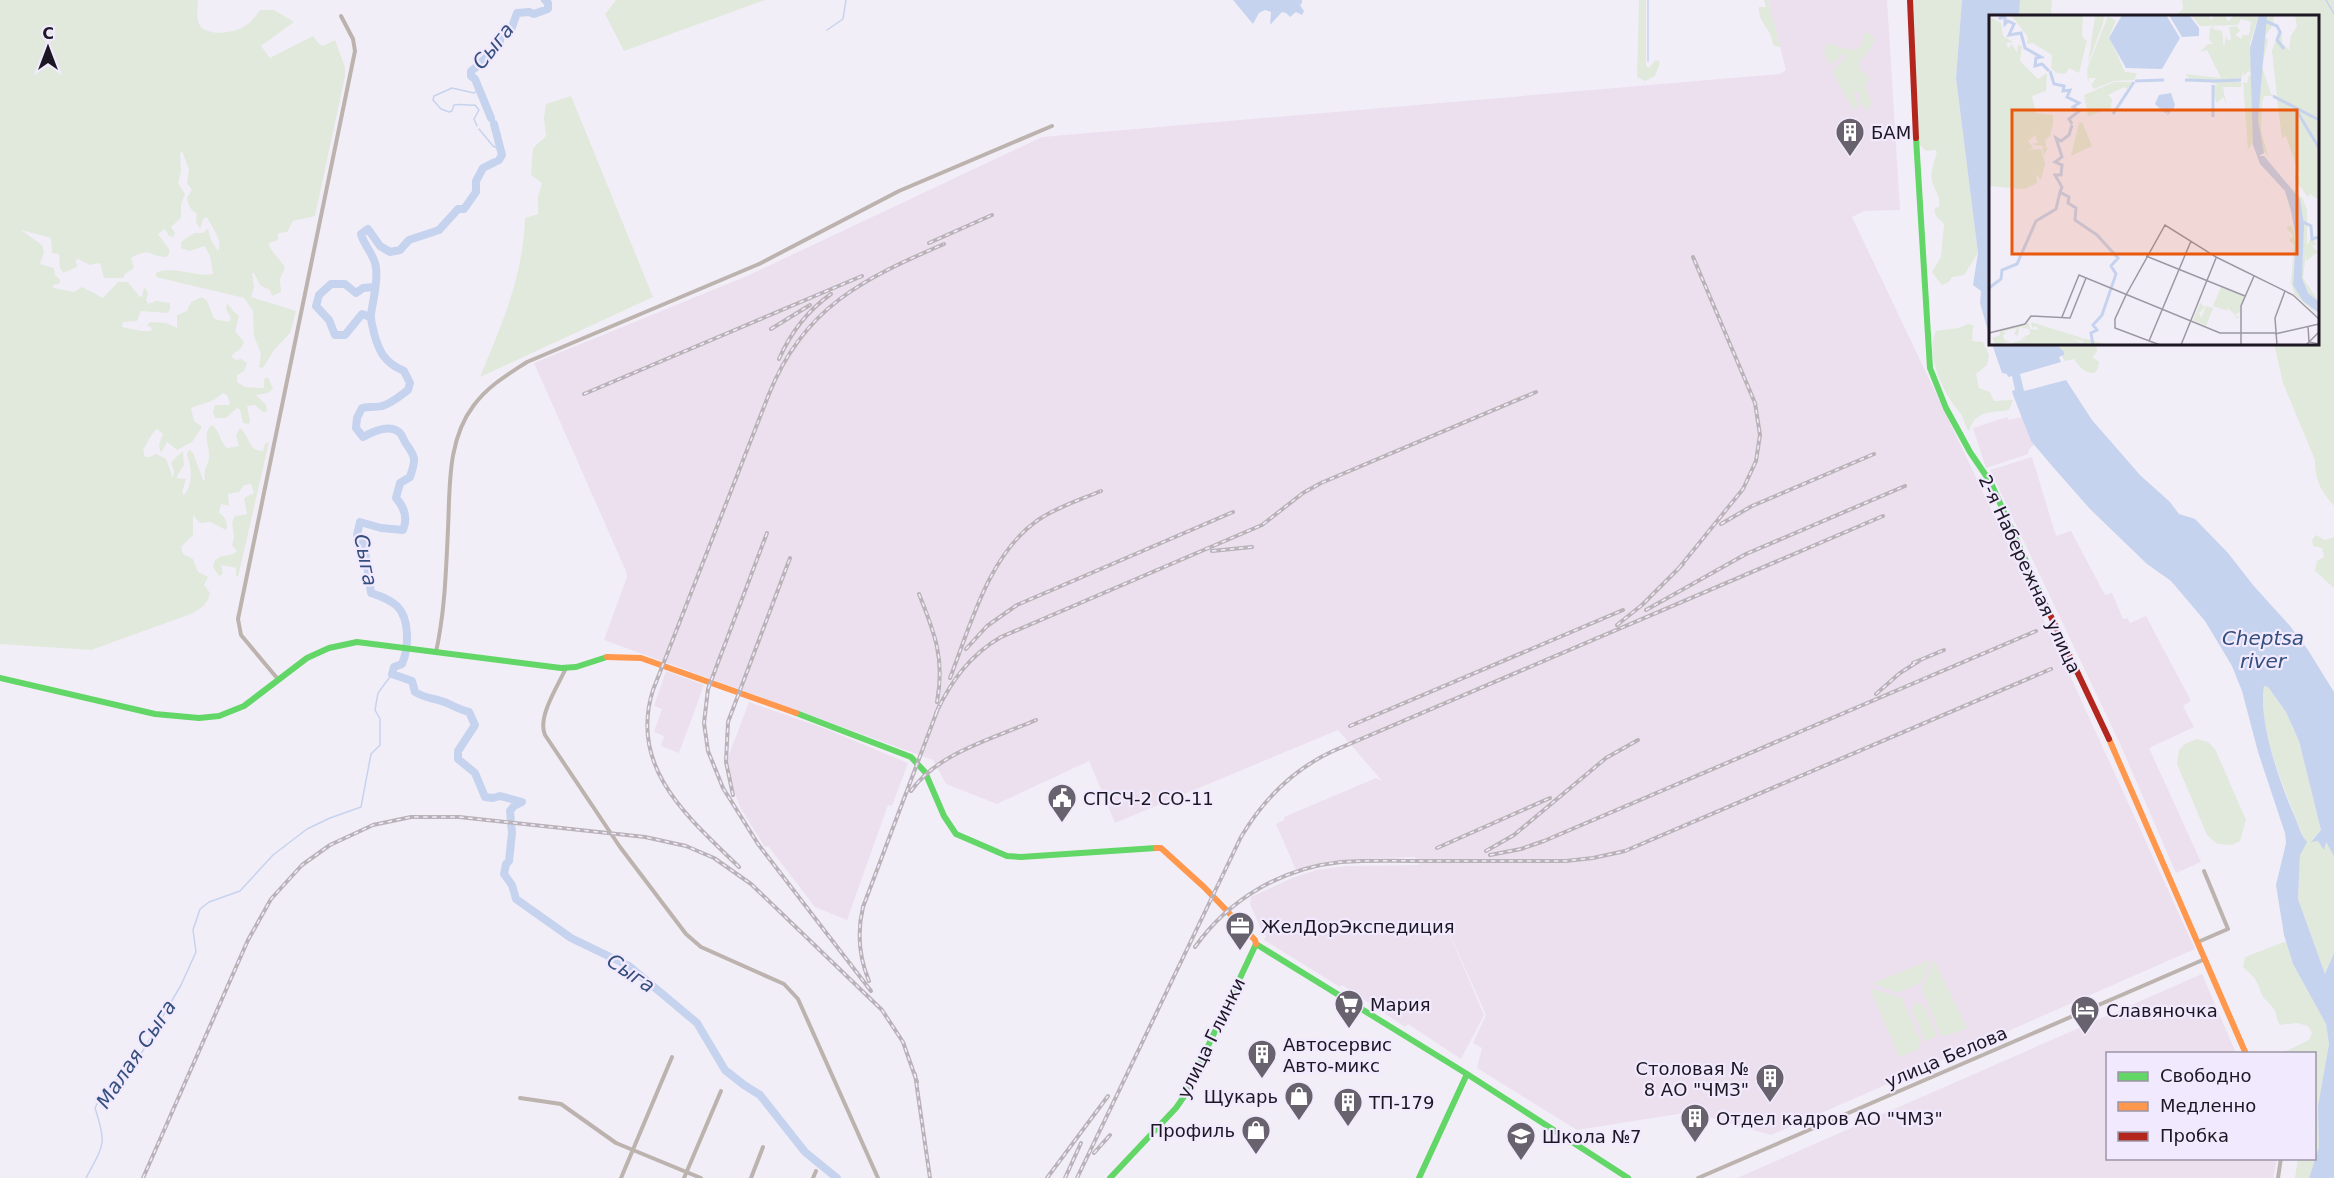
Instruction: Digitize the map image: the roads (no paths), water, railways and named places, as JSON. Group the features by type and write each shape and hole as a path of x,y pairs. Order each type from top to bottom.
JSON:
{"street":[{"name":"2-я Набережная улица","path":"1910,0 1930,368 1946,408 1970,452 1991,483 2047,609 2113,747 2246,1052"},
{"path":"278,679 241,635 238,619 355,51 353,39 341,16"},
{"path":"436,652 444,596 451,462 458,437 473,406 497,380 527,363 759,264 899,191 1052,126"},
{"path":"0,678 117,705 195,718 220,716 237,710 308,656 334,645 357,642 567,668 608,657 641,658 710,681 911,757 922,766 945,821 951,829 956,834 1007,856 1161,848 1204,887 1254,940 1256,945 1467,1074 1628,1178"},
{"path":"567,668 543,718 544,735 620,847 686,934 701,947 784,984 798,999 878,1178"},
{"path":"2198,942 2228,929 2204,871"},
{"name":"улица Глинки","path":"1110,1178 1176,1108 1185,1095 1256,945"},
{"name":"улица Белова","path":"1698,1178 2205,958"},
{"path":"621,1178 672,1057"},
{"path":"1419,1178 1467,1074"},
{"path":"684,1178 721,1091"},
{"path":"519,1098 561,1104 616,1143 701,1178"},
{"path":"750,1178 763,1147"},
{"path":"2278,1178 2281,1160"},
{"path":"813,1178 816,1171"}],"water":[{"path":"1233,0 1302,0 1300,5 1304,11 1302,15 1296,12 1290,17 1282,12 1270,25 1271,12 1265,10 1259,13 1253,24"},
{"path":"1962,0 2020,0 2019,15 1989,15 1989,334 1980,303 1981,291 1973,285 1978,253 1956,78"},
{"name":"Cheptsa river","path":"1992,345 2057,345 2064,352 2064,355 2059,357 2061,362 2020,374 2024,391 2066,380 2092,420 2140,475 2170,502 2179,514 2195,519 2228,553 2290,626 2334,692 2334,856 2326,842 2324,850 2318,841 2311,842 2321,830 2299,741 2286,712 2268,687 2264,686 2263,700 2267,734 2277,770 2300,830 2307,842 2300,855 2298,899 2325,974 2334,953 2334,1178 2309,1178 2319,1147 2318,1106 2329,1044 2326,1024 2293,964 2284,935 2276,885 2286,843 2285,833 2258,752 2242,691 2232,666 2205,621 2171,581 2147,564 2090,509 2031,441 2013,395 2012,391 2015,390 2012,376 2008,377 2007,374 2002,373"}],"waterway":[{"name":"Сыга","path":"491,118 475,79 471,76 471,71 499,46 501,36 511,30 517,13 534,14 548,9 548,3 545,0"},
{"path":"827,30 843,19 846,0"},
{"path":"1648,0 1648,61"},
{"path":"2326,0 2334,14"},
{"path":"477,126 474,119 479,110 475,105 454,105 452,111 449,112 441,109 433,100 434,96 452,88 474,93 479,89"},
{"name":"Сыга","path":"494,124 502,155 499,160 483,168 476,181 476,192 464,209 458,209 439,230 409,240 400,250 390,252 380,246 368,229 361,234 374,259 376,268 371,316 376,340 384,356 404,371 410,383 408,390 389,404 362,408 357,418 356,428 363,437 381,429 396,430 401,434 414,457 410,477 400,483 396,498 405,513 403,530 381,528 360,522 357,535 364,543 371,593 397,606 404,618 407,634 406,650 402,664 394,667 392,674 412,681 415,692 419,694 469,712 475,725 458,751 458,759 475,773 485,797 500,796 522,802 510,811 512,833 509,861 504,874 512,885 516,899 571,938 629,966 697,1023 725,1070 760,1095 805,1152 837,1178"},
{"path":"479,129 493,146 499,149"},
{"path":"370,317 362,314 345,335 335,335 329,320 316,306 319,295 331,284 345,284 356,293 363,288 374,287"},
{"name":"Малая Сыга","path":"86,1178 102,1144 95,1108 100,1098 141,1054 181,985 196,952 193,930 200,909 209,902 240,891 273,855 307,829 361,807 371,754 380,745 380,719 375,710 378,693 392,674"}],"railway":[{"path":"929,243 992,215"},
{"path":"739,867 683,810 656,767 649,744 647,718 653,690 769,394 783,364 818,318 839,300 887,270 944,244"},
{"path":"1679,568 1743,489 1756,461 1760,435 1755,403 1693,257"},
{"path":"584,394 862,276"},
{"path":"779,359 801,323 831,294"},
{"path":"771,329 810,305"},
{"path":"936,713 962,670 980,652 1001,637 1262,525 1303,493 1321,483 1536,392"},
{"path":"1721,524 1752,506 1874,454"},
{"path":"1646,610 1746,554 1905,486"},
{"path":"950,678 974,613 994,571 1007,551 1021,534 1045,515 1101,491"},
{"path":"966,649 987,626 1017,605 1233,512"},
{"path":"1077,1178 1241,837 1269,798 1293,776 1333,751 1883,516"},
{"path":"767,533 708,689 704,723 708,751 723,788 758,844 871,991"},
{"path":"1212,551 1252,547"},
{"path":"733,795 726,762 728,722 790,558"},
{"path":"1617,625 1642,605 1683,564"},
{"path":"919,594 937,647 940,673 937,702"},
{"path":"1350,726 1623,610"},
{"path":"1490,855 1521,849 1544,841 2036,631"},
{"path":"1913,663 1944,650"},
{"path":"1876,694 1900,673 1919,661"},
{"path":"1195,947 1224,914 1259,889 1278,879 1319,865 1363,861 1566,861 1625,851 2051,669"},
{"path":"869,981 860,944 863,907 939,706"},
{"path":"911,791 936,766 951,757 985,740 1036,720"},
{"path":"1486,851 1514,835 1606,758 1638,740"},
{"path":"1437,848 1550,798"},
{"path":"143,1178 248,940 271,899 302,865 330,845 373,825 411,817 459,817 645,837 686,846 714,858 751,884 882,1010 903,1042 917,1082"},
{"path":"915,1074 930,1178"},
{"path":"1047,1178 1108,1096"},
{"path":"1094,1153 1110,1135"},
{"path":"1065,1178 1081,1143"}],"place":[{"name":"БАМ","path":"1850,158"},
{"name":"СПСЧ-2 СО-11","path":"1062,824"},
{"name":"ЖелДорЭкспедиция","path":"1240,952"},
{"name":"Мария","path":"1349,1030"},
{"name":"Славяночка","path":"2085,1036"},
{"name":"Автосервис Авто-микс","path":"1262,1080"},
{"name":"Столовая № 8 АО \"ЧМЗ\"","path":"1770,1104"},
{"name":"Щукарь","path":"1299,1122"},
{"name":"ТП-179","path":"1348,1128"},
{"name":"Отдел кадров АО \"ЧМЗ\"","path":"1695,1144"},
{"name":"Профиль","path":"1256,1156"},
{"name":"Школа №7","path":"1521,1162"}]}
